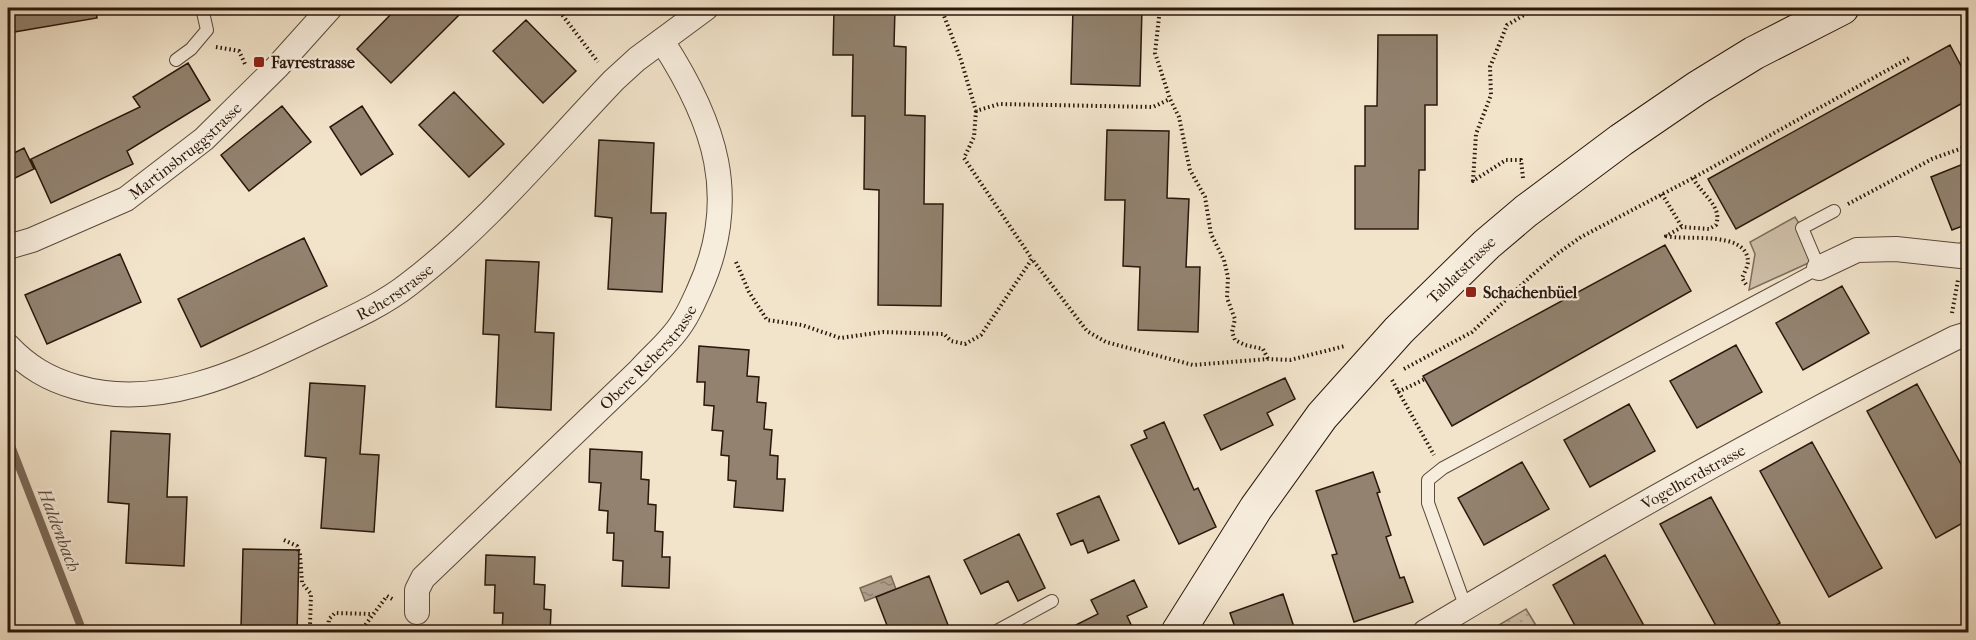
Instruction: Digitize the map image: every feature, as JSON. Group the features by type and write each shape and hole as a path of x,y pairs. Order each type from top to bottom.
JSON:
{"street":[{"name":"Martinsbruggstrasse","path":"8,247 32,240 126,199 204,139 265,80 330,8"},
{"name":"Reherstrasse","path":"8,346 31,368 45,376 86,390 138,396 189,387 240,370 354,317 408,285 483,219 614,80 637,59 706,8"},
{"name":"Tablatstrasse","path":"1178,633 1256,508 1322,416 1383,368 1399,330 1465,265 1526,211 1621,140 1697,88 1754,53 1842,8"},
{"name":"Obere Reherstrasse","path":"417,612 417,590 423,578 639,370 682,324 705,277 717,241 720,188 717,158 697,99 662,41"},
{"path":"1819,268 1857,250 1896,249 1965,254"},
{"name":"Vogelherdstrasse","path":"1425,633 1554,555 1870,380 1955,338 1968,334"}],"lane":[{"path":"176,60 191,49 207,30 202,8"},
{"path":"1466,608 1428,503 1428,480 1443,468 1819,268 1802,228 1834,211"},
{"path":"995,633 1052,601"}],"path":[{"path":"557,8 603,67"},
{"path":"941,8 961,60 976,111 975,137 964,158 1032,259 1087,331 1106,342 1193,365 1268,359 1290,360 1359,343 1383,368 1424,440"},
{"path":"1160,8 1155,53 1170,99 1179,117 1190,170 1205,197 1211,234 1224,260 1228,277 1227,298 1235,319 1232,332 1235,340 1263,349 1268,359"},
{"path":"1526,211 1521,160 1506,160 1473,181 1476,134 1491,95 1490,67 1507,25 1536,8"},
{"path":"191,49 213,46 239,51 249,71 265,80"},
{"path":"1383,368 1390,371 1413,366 1472,332 1530,276 1573,243 1911,57"},
{"path":"976,111 999,104 1153,107 1170,99"},
{"path":"1834,211 1932,159 1968,146"},
{"path":"1694,178 1716,209 1719,217 1716,225 1709,229 1682,227 1666,236 1737,242 1745,250 1748,262 1742,279 1756,300"},
{"path":"1662,194 1682,227"},
{"path":"717,241 729,247 749,292 767,320 802,325 840,338 883,333 944,334 951,341 965,344 981,335 1032,259"},
{"path":"1954,313 1965,254"},
{"path":"1398,392 1425,379"},
{"path":"284,540 297,546 300,555 302,583 311,594 310,625 312,629 320,633 328,627 329,619 335,613 372,614"},
{"path":"360,633 387,596 417,612"}],"shaded area":[{"path":"1795,217 1815,260 1749,290 1755,254 1750,242"},
{"path":"1526,609 1540,632 1487,632"}],"water":[{"path":"891,576 896,589 865,601 860,588"}],"building":[{"path":"8,8 96,8 97,18 8,33"},
{"path":"397,8 466,8 391,83 357,49"},
{"path":"834,8 895,8 894,46 906,47 905,115 925,116 924,204 943,204 941,306 878,305 879,190 864,189 865,116 852,116 853,55 833,55"},
{"path":"1073,8 1142,8 1140,86 1071,84"},
{"path":"526,20 576,71 543,103 493,51"},
{"path":"1378,35 1437,35 1437,105 1425,105 1425,170 1419,170 1418,229 1355,229 1355,166 1365,166 1365,106 1377,106"},
{"path":"1950,45 1968,79 1968,100 1736,229 1708,179"},
{"path":"188,63 210,100 127,151 133,164 51,203 31,159 140,107 133,97"},
{"path":"454,92 504,144 469,177 419,125"},
{"path":"282,106 311,142 249,191 221,155"},
{"path":"362,106 393,154 361,175 330,127"},
{"path":"1107,130 1169,131 1167,198 1189,199 1186,267 1200,267 1198,332 1138,330 1140,267 1123,266 1125,200 1105,200"},
{"path":"599,140 654,143 651,213 666,213 662,292 608,289 612,218 595,216"},
{"path":"24,148 34,169 13,179 8,168 8,156"},
{"path":"1968,162 1968,224 1952,230 1931,177"},
{"path":"304,238 327,286 201,347 178,299"},
{"path":"1665,245 1691,291 1452,426 1423,376"},
{"path":"120,254 141,302 47,344 25,295"},
{"path":"486,260 539,262 535,332 554,333 551,410 496,407 499,335 483,334"},
{"path":"1842,286 1869,333 1803,370 1776,323"},
{"path":"1736,345 1762,392 1697,428 1670,381"},
{"path":"699,346 749,350 747,376 759,377 757,402 766,403 764,429 772,430 770,455 778,456 777,479 785,479 783,511 734,507 736,481 728,480 729,456 721,455 723,431 712,430 714,406 704,405 705,382 697,382"},
{"path":"1285,378 1295,399 1267,413 1273,425 1221,450 1204,415"},
{"path":"310,383 365,386 360,454 379,455 374,532 321,528 326,458 305,456"},
{"path":"1917,384 1968,477 1968,520 1936,538 1867,411"},
{"path":"1629,404 1655,451 1590,487 1564,440"},
{"path":"1164,422 1194,490 1198,488 1216,527 1179,544 1131,445 1147,438 1144,431"},
{"path":"111,431 170,434 167,497 187,497 184,566 126,563 129,504 108,502"},
{"path":"1812,442 1882,568 1829,597 1760,471"},
{"path":"590,449 642,452 641,479 649,480 648,504 656,505 655,531 663,532 662,557 670,557 669,588 622,586 623,561 613,560 614,533 607,533 608,511 599,510 601,483 589,482"},
{"path":"1522,462 1549,509 1484,545 1458,498"},
{"path":"1373,472 1380,492 1377,493 1391,535 1386,537 1400,578 1404,577 1413,602 1354,622 1332,555 1337,554 1316,491"},
{"path":"1099,496 1119,540 1088,553 1083,540 1071,545 1057,514"},
{"path":"1711,497 1780,623 1763,633 1720,633 1660,524"},
{"path":"1019,534 1045,588 1018,601 1008,581 981,594 964,560"},
{"path":"243,549 299,550 297,633 259,633 259,629 241,628"},
{"path":"486,555 535,557 534,584 545,585 544,609 551,610 550,633 502,633 503,613 494,613 495,585 485,585"},
{"path":"1605,555 1648,633 1579,633 1553,585"},
{"path":"929,576 948,625 928,633 911,633 908,626 890,633 876,597"},
{"path":"1134,580 1147,607 1127,616 1135,633 1060,633 1098,614 1091,600"},
{"path":"1283,594 1296,633 1237,633 1230,613"}],"waterway":[{"name":"Haldenbach","path":"8,438 83,632"}],"place":[{"name":"Favrestrasse","path":"259,62"},
{"name":"Schachenbüel","path":"1471,292"}]}
